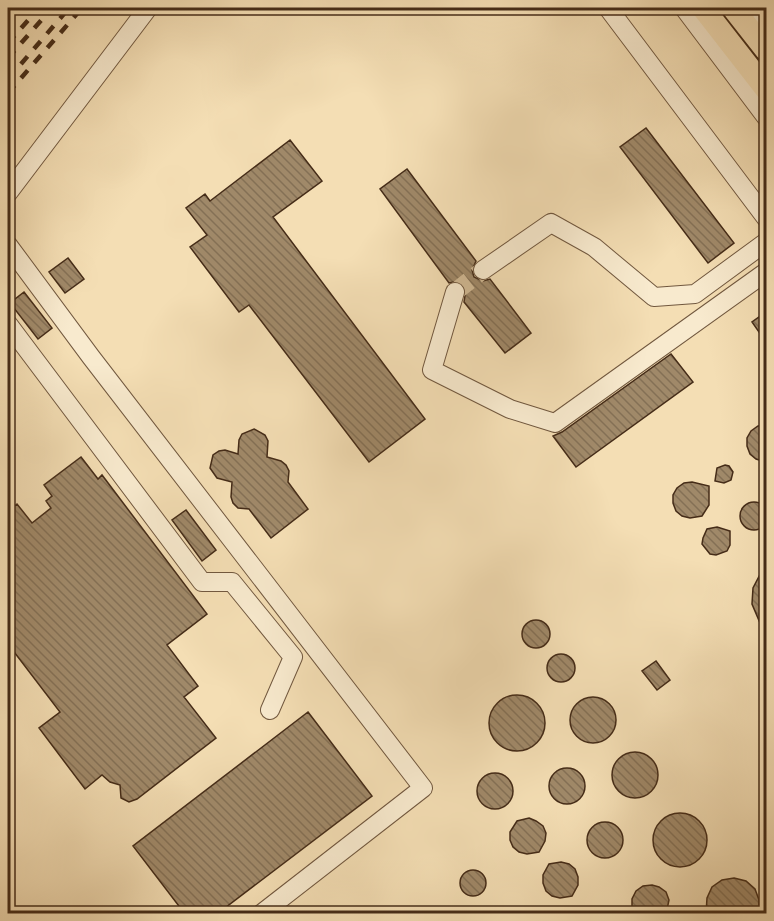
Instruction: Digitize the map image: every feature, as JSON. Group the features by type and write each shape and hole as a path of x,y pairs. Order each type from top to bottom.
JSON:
{"main road":[{"path":"703,8 766,89"},
{"path":"734,8 766,50"}],"street":[{"path":"8,193 148,8"},
{"path":"608,8 766,218"},
{"path":"684,8 766,117"},
{"path":"751,8 766,28"},
{"path":"483,270 551,223 594,247 654,297 695,294 766,242"},
{"path":"8,245 91,357 423,788 261,914"},
{"path":"455,291 432,370 510,409 555,423 766,272"},
{"path":"8,324 202,582 232,582 293,657 270,710"}],"building":[{"path":"646,128 734,243 708,263 620,147"},
{"path":"290,140 322,181 273,217 425,419 369,462 249,305 239,312 190,247 207,235 186,208 205,194 210,201"},
{"path":"407,169 476,261 472,270 474,277 483,281 490,279 531,333 505,353 464,302 466,290 464,285 458,281 449,283 380,189"},
{"path":"68,258 84,279 65,293 49,272"},
{"path":"24,292 52,328 38,339 10,303"},
{"path":"766,312 766,342 752,322"},
{"path":"671,354 693,382 576,467 553,436 562,432"},
{"path":"766,425 766,462 750,454 747,438 758,426"},
{"path":"254,429 265,435 268,441 267,457 286,465 289,471 288,482 308,509 271,538 249,509 238,508 233,503 232,482 217,478 210,468 213,455 219,451 225,450 238,454 242,434"},
{"path":"81,457 98,479 102,475 207,614 167,645 198,686 184,697 216,738 137,799 129,802 121,798 120,785 110,782 102,775 85,789 39,728 60,712 8,644 8,511 17,504 32,523 51,508 46,501 52,496 44,485"},
{"path":"729,466 733,472 731,480 724,483 715,481 717,468"},
{"path":"692,482 709,486 709,505 702,516 690,518 676,511 673,495 684,483"},
{"path":"754,502 764,506 768,516 764,526 754,530 744,526 740,516 744,506"},
{"path":"186,510 216,550 202,561 172,520"},
{"path":"717,527 730,531 730,545 727,551 716,555 710,554 702,544 707,529"},
{"path":"766,563 766,637 752,604 753,588"},
{"path":"536,620 546,624 550,634 546,644 536,648 526,644 522,634 526,624"},
{"path":"561,654 571,658 575,668 571,678 561,682 551,678 547,668 551,658"},
{"path":"656,661 670,680 657,690 642,671"},
{"path":"517,695 528,697 537,703 543,712 545,723 543,734 537,743 528,749 517,751 506,749 497,743 491,734 489,723 491,712 497,703 506,697"},
{"path":"593,697 609,704 616,720 609,736 593,743 577,736 570,720 577,704"},
{"path":"308,712 372,796 217,914 185,914 133,846"},
{"path":"635,752 651,759 658,775 651,791 635,798 619,791 612,775 619,759"},
{"path":"567,768 580,773 585,786 580,799 567,804 554,799 549,786 554,773"},
{"path":"495,773 508,778 513,791 508,804 495,809 482,804 477,791 482,778"},
{"path":"680,813 690,815 699,821 705,830 707,840 705,850 699,859 690,865 680,867 670,865 661,859 655,850 653,840 655,830 661,821 670,815"},
{"path":"529,818 543,826 546,833 545,841 539,852 527,854 513,847 510,832 517,821"},
{"path":"605,822 618,827 623,840 618,853 605,858 592,853 587,840 592,827"},
{"path":"561,862 575,869 578,885 572,896 560,898 546,891 543,875 549,864"},
{"path":"473,870 482,874 486,883 482,892 473,896 464,892 460,883 464,874"},
{"path":"734,878 746,881 755,889 759,900 759,914 706,914 707,898 712,887 722,880"},
{"path":"652,885 666,892 669,900 666,914 635,914 632,899 636,891 643,886"}],"tunnel":[{"path":"455,292 483,270"}],"railway":[{"path":"8,43 39,8"},
{"path":"8,58 52,8"},
{"path":"21,64 69,8"},
{"path":"8,93 82,8"}]}
